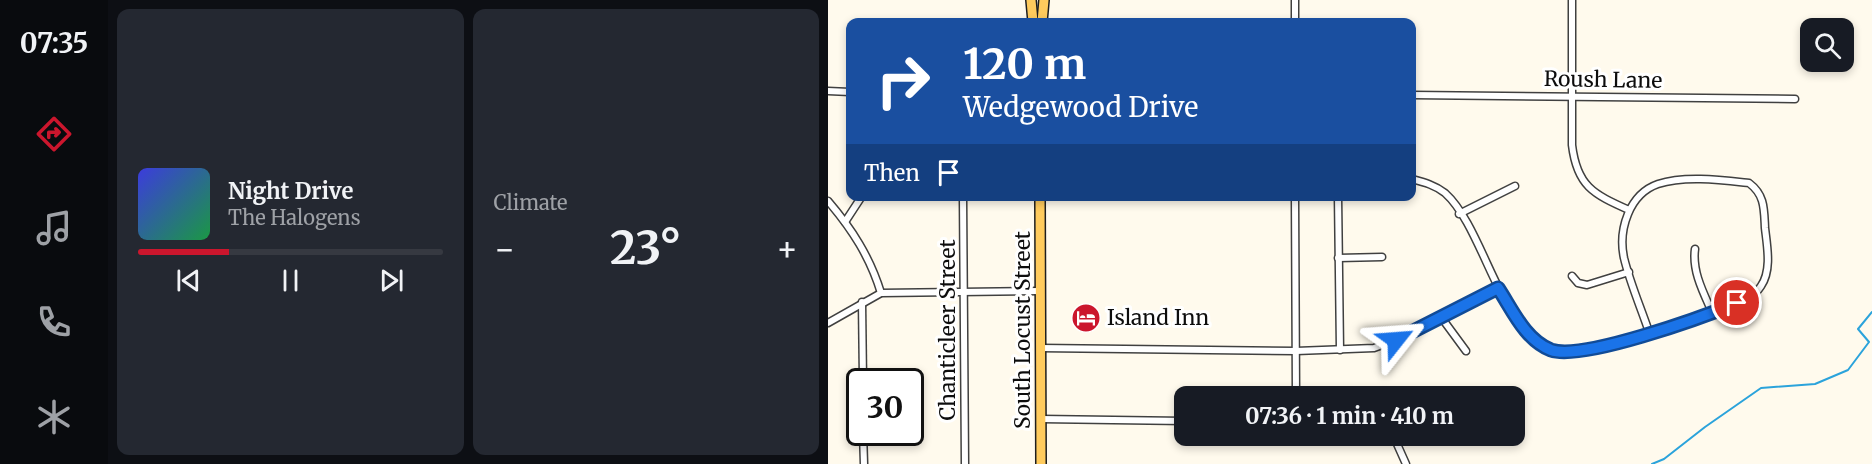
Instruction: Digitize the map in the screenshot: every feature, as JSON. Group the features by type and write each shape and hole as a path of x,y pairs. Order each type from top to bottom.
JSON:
{"main road":[{"path":"1031,0 1033,18"},
{"path":"1042,18 1044,0"},
{"name":"South Locust Street","path":"1040,201 1041,464"}],"street":[{"path":"1294,0 1294,18"},
{"path":"1572,0 1571,96 1575,168 1587,185 1607,200 1629,210"},
{"path":"828,91 846,92"},
{"name":"Roush Lane","path":"1416,95 1795,99"},
{"path":"1416,180 1427,183 1445,194 1459,214 1498,288 1520,323 1536,341 1551,350 1568,353 1595,349 1649,332 1712,312 1751,297 1762,285 1767,272 1763,201 1759,191 1749,183 1674,181 1656,185 1643,193 1629,210 1624,223 1623,240 1629,272 1649,332"},
{"path":"1459,214 1515,186"},
{"path":"828,201 845,222 874,270 881,293"},
{"path":"845,222 859,201"},
{"name":"Chanticleer Street","path":"963,201 965,464"},
{"path":"1296,201 1296,386"},
{"path":"1338,201 1340,350"},
{"path":"1695,249 1694,258 1699,284 1712,312"},
{"path":"1338,258 1382,257"},
{"path":"1572,276 1578,283 1587,285 1629,272"},
{"path":"1041,348 1296,351 1374,348 1396,340 1498,288"},
{"path":"828,323 881,293 1041,291"},
{"path":"862,302 863,368"},
{"path":"1441,316 1466,351"},
{"path":"1041,419 1174,421"},
{"path":"863,446 864,464"},
{"path":"1398,446 1406,464"}],"waterway":[{"path":"1652,464 1664,459 1761,388 1815,384 1848,370 1869,342 1858,329 1872,312"}],"place":[{"name":"Island Inn","path":"1086,318"}],"route":[{"path":"1396,340 1498,288 1520,323 1536,341 1551,350 1568,353 1595,349 1737,303"}]}
